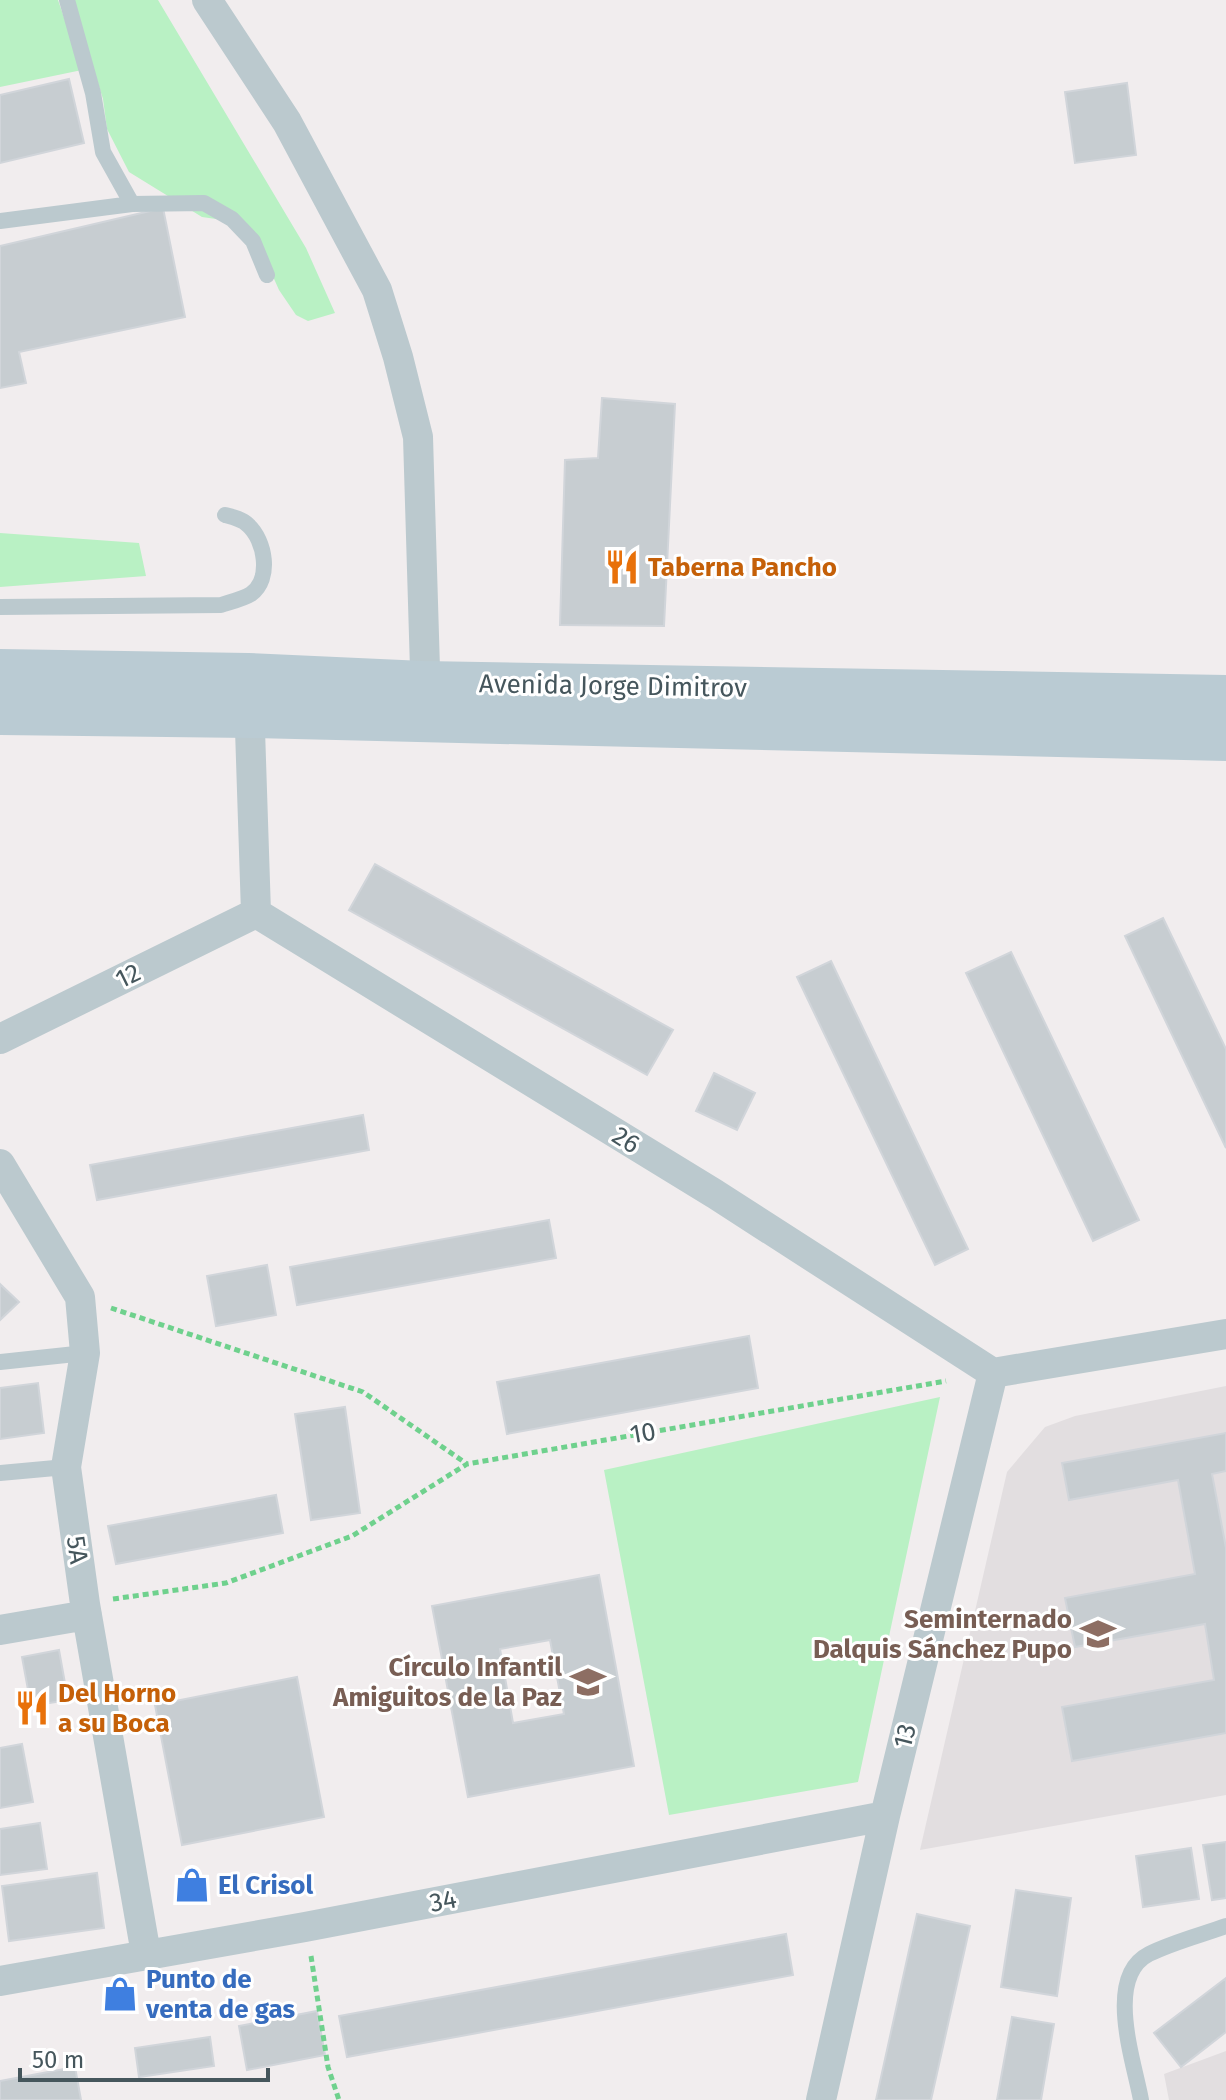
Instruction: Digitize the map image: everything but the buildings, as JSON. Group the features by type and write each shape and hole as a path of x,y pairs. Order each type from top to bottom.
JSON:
{"main road":[{"name":"Avenida Jorge Dimitrov","path":"0,671 249,696 1226,739"},
{"name":"Avenida Jorge Dimitrov","path":"5,707 249,696"},
{"name":"Avenida Jorge Dimitrov","path":"426,702 1226,697"}],"street":[{"path":"207,0 287,122 377,290 418,437 426,702"},
{"path":"249,696 256,913"},
{"name":"12","path":"0,1039 256,913"},
{"name":"26","path":"256,913 702,1186 993,1373"},
{"name":"5A","path":"0,1164 80,1297 85,1353 66,1467 86,1609 146,1954"},
{"path":"993,1373 1226,1334"},
{"name":"13","path":"821,2100 885,1816 993,1373"},
{"path":"0,1630 86,1609"},
{"name":"34","path":"0,1981 305,1927 885,1816"}],"lane":[{"path":"67,0 93,93 103,152 132,204"},
{"path":"0,221 132,204 204,203 232,219 253,241 267,275"},
{"path":"0,607 221,605 249,595 258,586 265,559 256,533 245,521 225,515"},
{"path":"0,1362 85,1353"},
{"path":"0,1473 66,1467"},
{"path":"1141,2100 1123,2003 1132,1969 1147,1955 1226,1926"}],"path":[{"path":"80,1297 363,1392 467,1464"},
{"name":"10","path":"86,1609 226,1583 352,1536 467,1464 993,1373"},
{"path":"305,1927 328,2067 339,2100"}],"shaded area":[{"name":"Seminternado Dalquis Sánchez Pupo","path":"1226,1386 1226,1795 920,1850 1007,1472 1045,1427 1075,1416"},
{"path":"1226,2051 1226,2100 1169,2100 1164,2074"}],"green space":[{"path":"0,0 58,0 82,70 0,87"},
{"path":"72,0 158,0 306,248 335,313 308,321 296,315 279,290 259,245 223,220 202,217 129,172 107,129 103,99"},
{"path":"0,533 139,543 146,576 0,587"},
{"path":"940,1397 858,1782 669,1815 604,1470"}],"place":[{"name":"Taberna Pancho","path":"622,567"},
{"name":"Seminternado Dalquis Sánchez Pupo","path":"1098,1634"},
{"name":"Círculo Infantil Amiguitos de la Paz","path":"588,1682"},
{"name":"Del Horno a su Boca","path":"32,1708"},
{"name":"El Crisol","path":"192,1885"},
{"name":"Punto de venta de gas","path":"120,1994"}]}
